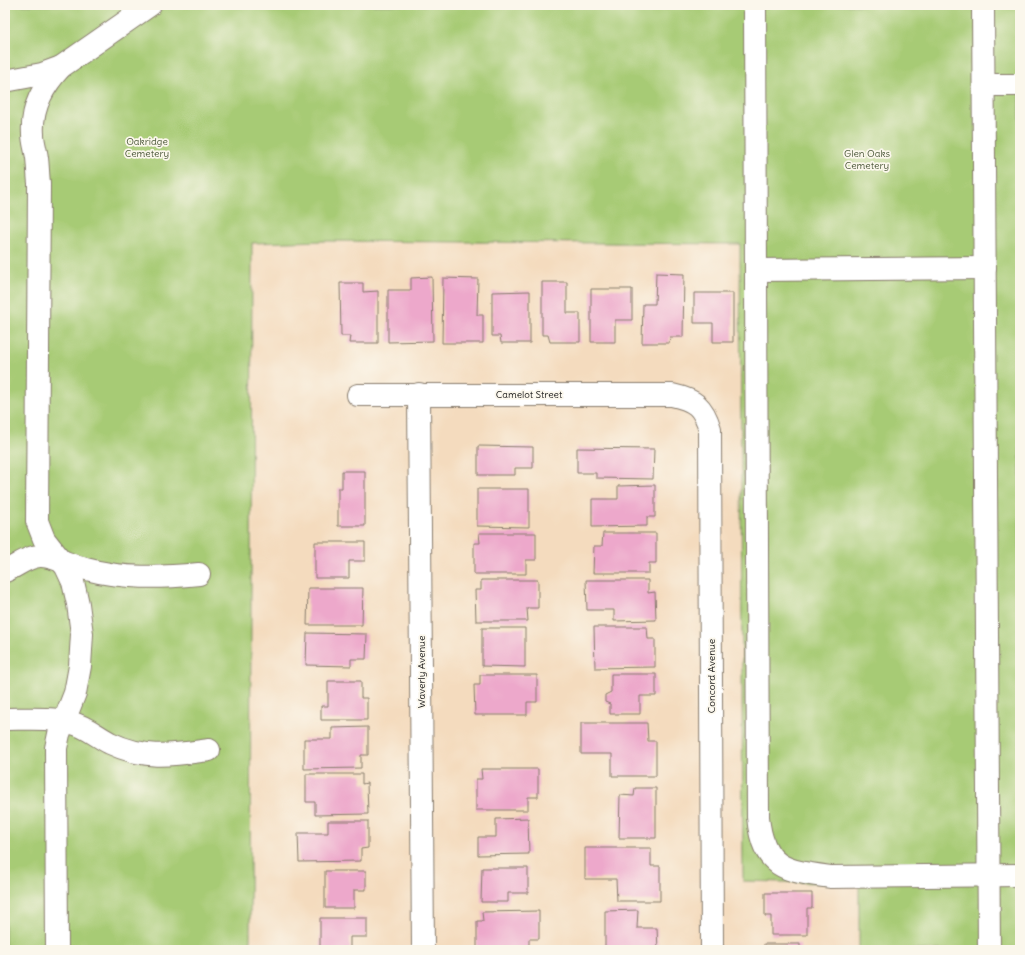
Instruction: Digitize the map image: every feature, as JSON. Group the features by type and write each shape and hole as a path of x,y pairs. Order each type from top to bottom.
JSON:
{"street":[{"path":"57,950 56,748 59,734 75,693 80,666 82,634 73,582 62,561 44,539 37,521 39,183 33,133 34,112 49,79 61,67 150,5"},
{"path":"755,5 758,817 760,832 769,856 777,864 788,870 806,874 831,877 1020,875"},
{"path":"984,5 989,950"},
{"path":"5,81 42,74 61,67"},
{"path":"984,85 1020,85"},
{"path":"756,270 985,268"},
{"name":"Waverly Avenue","path":"420,394 423,950"},
{"name":"Camelot Street","path":"358,395 672,395 686,398 698,405"},
{"name":"Concord Avenue","path":"698,405 706,416 710,429 712,950"},
{"path":"5,571 26,560 41,556 62,561 84,569 112,575 171,577 199,574"},
{"path":"5,719 64,721 74,723 107,741 132,752 156,756 209,750"}],"green space":[{"path":"5,5 1020,5 1020,950 859,950 859,884 743,881 740,244 324,241 252,243 250,950 5,950"}],"building":[{"path":"656,273 684,274 683,337 670,337 669,343 642,343 643,304 655,304"},
{"path":"432,277 433,341 388,342 388,290 411,290 411,278"},
{"path":"443,278 478,279 477,315 483,315 483,343 442,343"},
{"path":"542,282 567,282 567,313 580,313 580,342 550,342 548,335 542,335"},
{"path":"340,283 363,283 363,292 378,291 378,343 349,343 350,336 341,336"},
{"path":"591,289 632,289 632,320 615,320 615,342 591,342"},
{"path":"530,291 530,343 501,343 500,336 492,336 492,292"},
{"path":"694,293 733,293 733,342 713,342 713,323 694,323"},
{"path":"478,446 533,447 533,468 515,468 515,475 478,475"},
{"path":"577,448 654,449 653,479 596,478 596,473 577,473"},
{"path":"342,471 365,471 365,526 338,526 338,488 342,488"},
{"path":"655,485 655,517 647,517 647,526 592,527 592,499 618,499 618,486"},
{"path":"477,489 529,489 529,527 477,526"},
{"path":"479,533 536,533 536,560 526,560 526,574 474,574 474,543 480,543"},
{"path":"603,533 656,533 656,563 649,563 649,573 593,573 594,546 602,546"},
{"path":"315,542 365,542 365,561 349,561 349,578 315,578"},
{"path":"481,580 538,580 538,608 527,608 528,621 476,621 475,590 481,590"},
{"path":"586,580 648,580 648,593 655,592 656,620 614,621 614,610 587,610"},
{"path":"308,588 363,588 362,625 307,625"},
{"path":"594,627 647,627 648,639 655,639 655,667 595,668"},
{"path":"482,628 525,628 525,667 482,666"},
{"path":"307,633 367,634 366,659 351,659 351,666 306,665"},
{"path":"611,674 656,674 656,696 640,696 640,714 610,714 610,704 605,702 605,695 611,692"},
{"path":"480,675 537,675 537,702 527,702 527,715 475,715 474,685 480,685"},
{"path":"328,681 361,681 361,698 367,698 367,720 321,720 321,706 328,706"},
{"path":"581,723 647,723 648,741 656,741 656,776 612,776 612,754 581,754"},
{"path":"368,727 368,755 361,755 361,768 304,769 304,739 332,739 332,728"},
{"path":"481,769 538,769 538,797 528,797 528,810 476,810 476,779 482,779"},
{"path":"306,774 362,774 362,784 367,783 368,814 315,815 315,802 306,802"},
{"path":"635,788 656,788 656,838 619,838 620,795 634,796"},
{"path":"528,818 529,854 478,855 478,837 496,837 496,819"},
{"path":"328,821 368,821 368,848 361,849 361,861 299,862 298,833 328,833"},
{"path":"585,848 651,848 651,866 660,866 660,901 617,901 616,879 585,879"},
{"path":"482,868 528,868 528,893 508,893 508,902 481,902"},
{"path":"325,871 366,871 366,890 354,890 354,908 325,908"},
{"path":"765,893 812,893 812,908 807,908 807,935 771,935 771,916 765,916"},
{"path":"638,910 637,928 657,928 658,950 605,950 605,911"},
{"path":"539,911 539,939 529,939 529,950 477,950 477,921 483,921 482,912"},
{"path":"320,918 367,918 367,937 350,937 350,950 320,950"},
{"path":"764,944 800,944 800,950 764,950"}],"park label":[{"name":"Oakridge Cemetery","path":"147,146"},
{"name":"Glen Oaks Cemetery","path":"867,158"}]}
